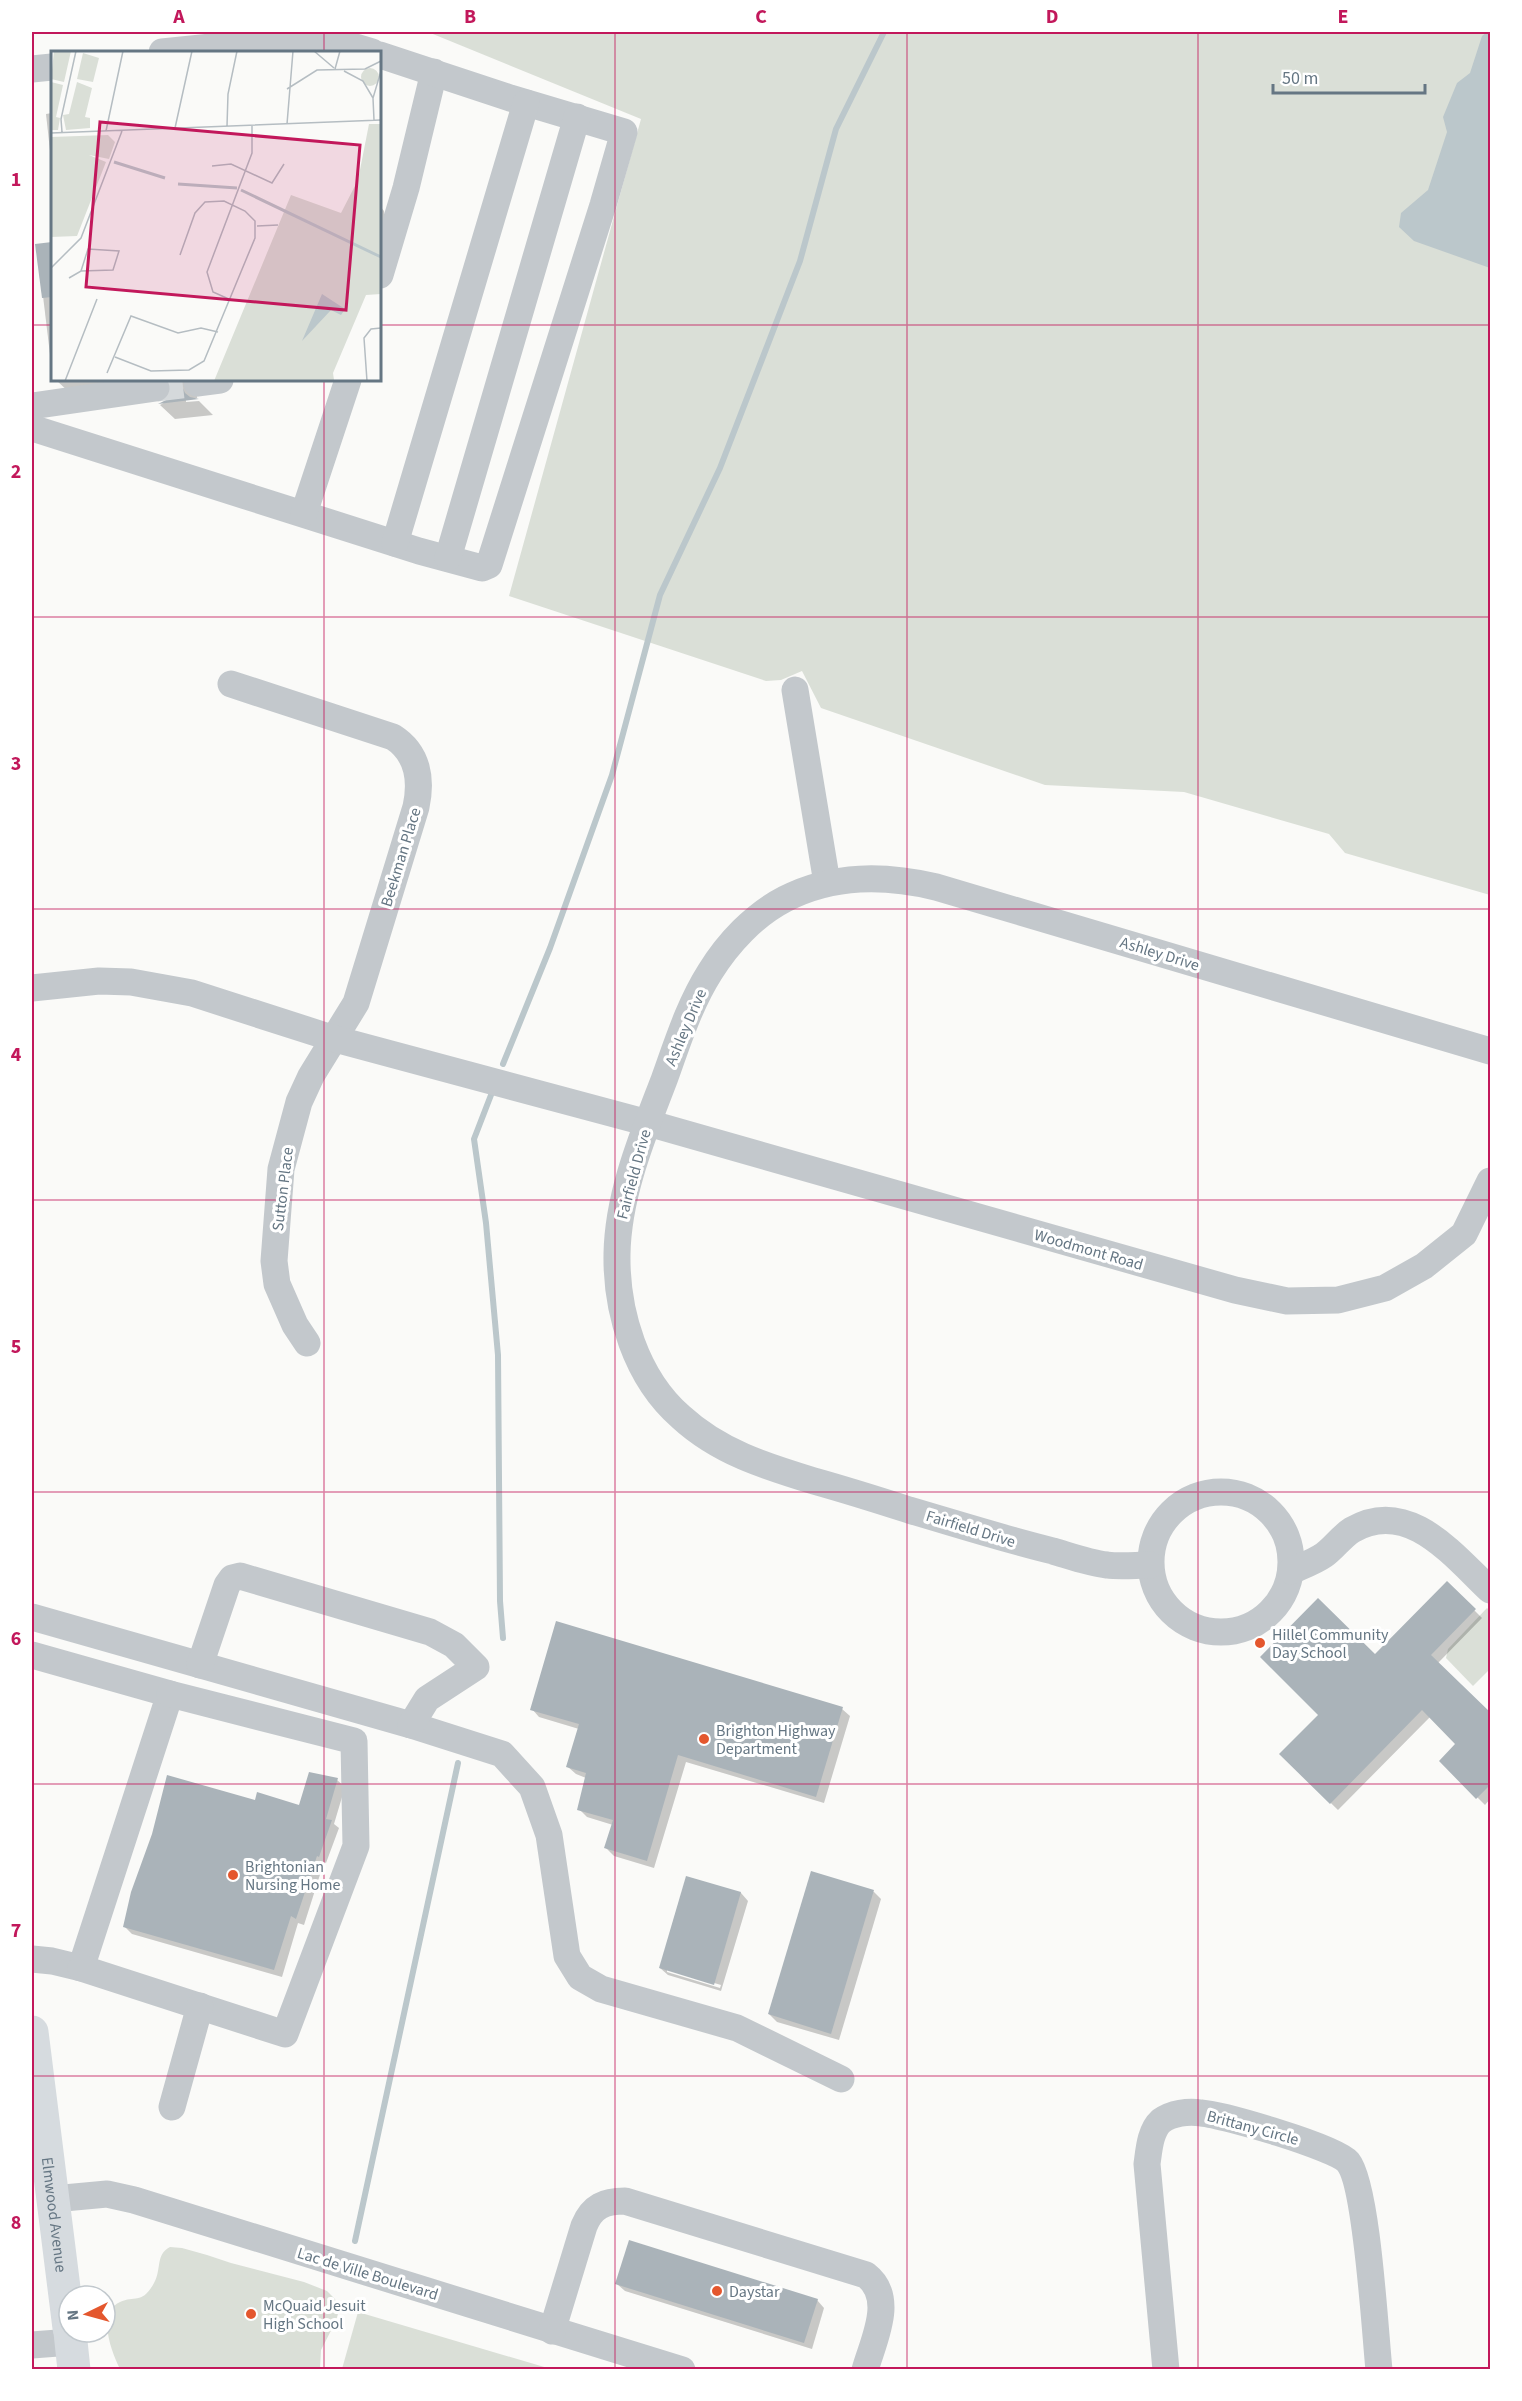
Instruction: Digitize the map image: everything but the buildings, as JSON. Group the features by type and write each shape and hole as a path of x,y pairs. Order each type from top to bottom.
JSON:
{"main road":[{"name":"Elmwood Avenue","path":"32,2032 39,2151 52,2199 63,2284"}],"street":[{"path":"170,51 312,34 369,51"},
{"path":"32,428 395,543 482,568 489,565 624,132 381,55"},
{"path":"32,69 51,67"},
{"path":"381,272 406,188 434,72"},
{"path":"395,543 526,102"},
{"path":"448,558 577,117"},
{"path":"304,513 348,381"},
{"path":"32,406 156,388"},
{"name":"Beekman Place","path":"231,684 393,737 408,749 418,773 419,794 416,807 356,1003 335,1039"},
{"path":"795,690 827,883"},
{"name":"Ashley Drive","path":"648,1123 696,997 726,949 743,931 784,900 827,883 854,878 880,877 936,886 1491,1051"},
{"name":"Fairfield Drive","path":"32,988 99,981 159,986 192,993 335,1039 648,1123 625,1198 619,1230 619,1285 623,1311 633,1345 646,1373 679,1416 701,1433 752,1462 1014,1541 1108,1566 1150,1565"},
{"name":"Sutton Place","path":"307,1343 295,1325 277,1284 274,1261 281,1169 298,1102 335,1039"},
{"name":"Woodmont Road","path":"648,1123 1235,1290 1287,1301 1338,1300 1385,1288 1424,1266 1464,1234 1491,1182"},
{"path":"1214,1492 1234,1493 1254,1500 1271,1513 1284,1530 1290,1550 1291,1571 1284,1594 1271,1613 1252,1626 1230,1633 1206,1632 1185,1623 1167,1608 1155,1588 1150,1565 1153,1544 1161,1524 1175,1508 1193,1497 1214,1492"},
{"path":"1291,1571 1323,1555 1350,1531 1369,1522 1387,1519 1406,1523 1432,1536 1491,1590"},
{"path":"200,1665 227,1585 232,1578 240,1576 430,1632 454,1645 476,1667 427,1699 411,1725"},
{"path":"32,1617 411,1725 502,1754 532,1787 549,1835 567,1956 580,1977 602,1989 737,2028 841,2079"},
{"path":"32,1655 170,1694 354,1741 356,1846 285,2034 81,1968 32,1959"},
{"path":"81,1968 170,1694"},
{"path":"172,2107 200,2006"},
{"name":"Brittany Circle","path":"1166,2370 1147,2164 1155,2129 1161,2121 1172,2115 1183,2113 1202,2113 1303,2140 1325,2148 1348,2162 1356,2176 1362,2206 1379,2370"},
{"name":"Lac de Ville Boulevard","path":"52,2199 107,2194 134,2200 682,2370"},
{"path":"552,2331 584,2226 591,2213 602,2204 626,2201 866,2276 877,2286 882,2301 880,2318 865,2370"},
{"path":"32,2345 57,2344"}],"shaded area":[{"path":"428,32 1490,32 1490,895 1345,853 1329,834 1184,792 1045,785 821,708 802,671 781,680 766,681 509,596 641,119"},
{"path":"1490,32 1490,268 1414,241 1399,227 1401,213 1428,190 1447,132 1443,117 1457,83 1470,73 1482,36"},
{"path":"1487,1608 1490,1611 1490,1669 1473,1686 1446,1658 1448,1649"},
{"path":"170,2247 182,2248 304,2282 327,2291 335,2299 339,2310 321,2350 320,2369 120,2369 110,2344 117,2344 117,2304 142,2297 150,2290 156,2278 160,2258"},
{"path":"358,2312 551,2369 342,2369"}],"waterway":[{"path":"503,1064 550,948 612,775 660,595 720,468 800,261 836,129 884,32"},
{"path":"491,1095 474,1139 486,1223 498,1355 500,1601 503,1638"},
{"path":"355,2241 458,1763"}],"tunnel":[{"path":"156,388 197,383"}],"place":[{"name":"Hillel Community Day School","path":"1260,1643"},
{"name":"Brighton Highway Department","path":"704,1739"},
{"name":"Brightonian Nursing Home","path":"233,1875"},
{"name":"Daystar","path":"717,2291"},
{"name":"McQuaid Jesuit High School","path":"251,2314"}]}
